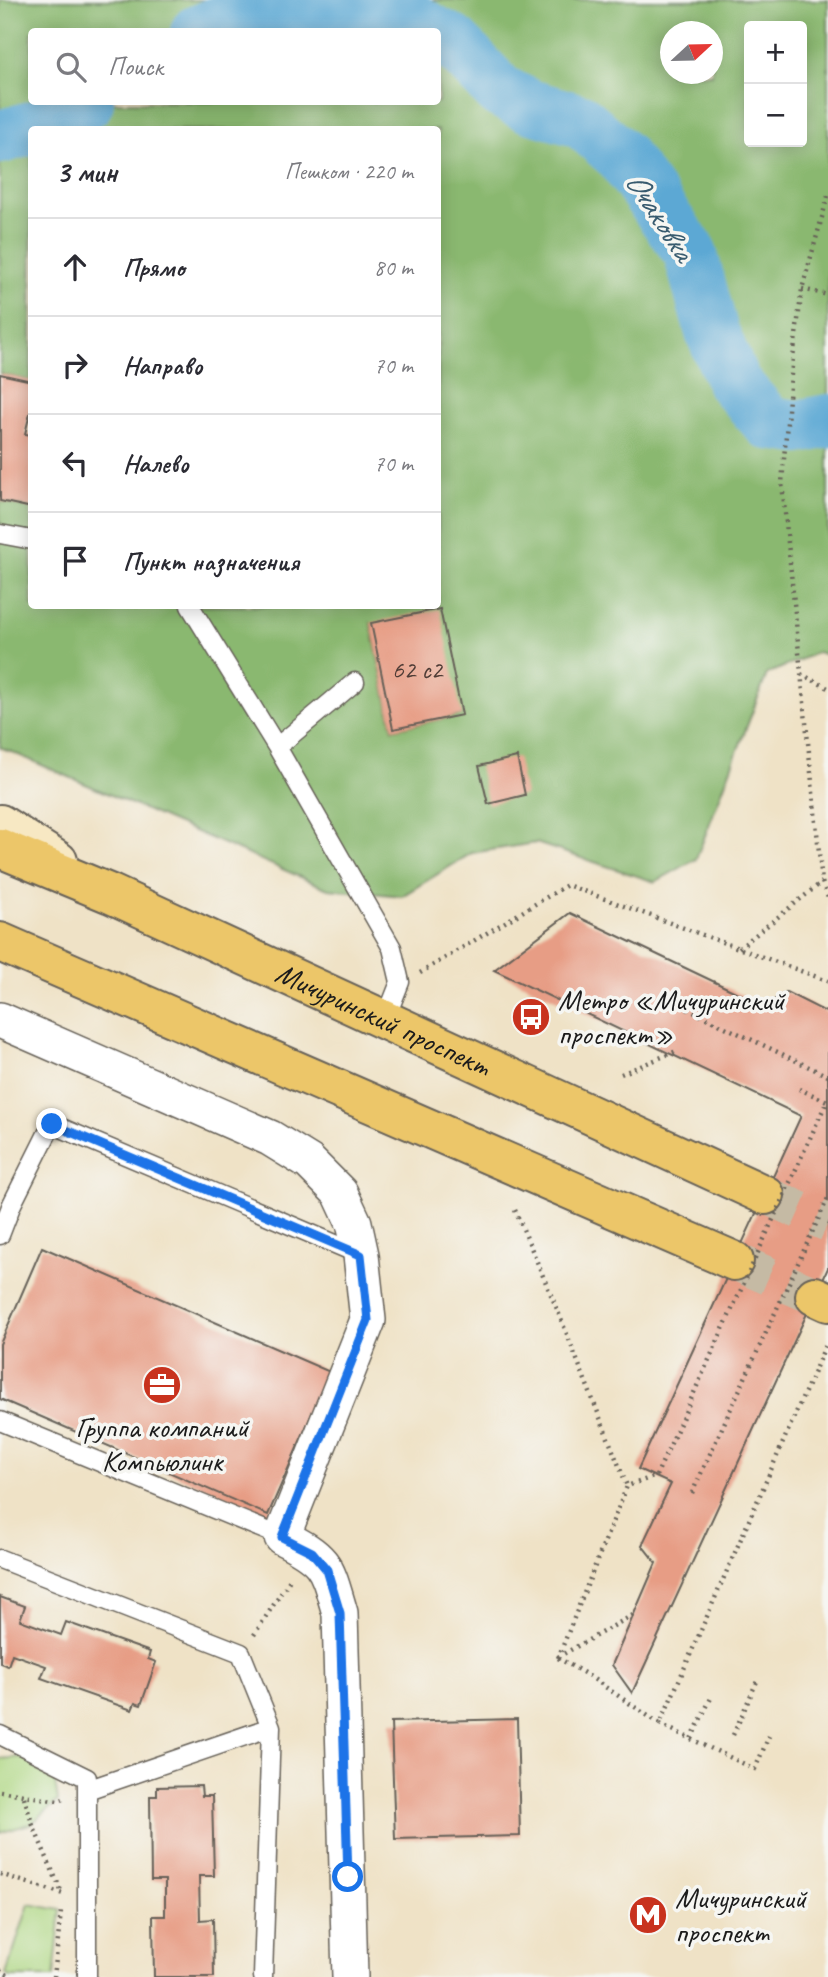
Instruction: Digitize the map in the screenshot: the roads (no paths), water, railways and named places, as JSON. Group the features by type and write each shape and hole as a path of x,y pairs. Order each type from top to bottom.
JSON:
{"main road":[{"path":"0,824 110,894"},
{"name":"Мичуринский проспект","path":"0,848 110,894 765,1195"},
{"path":"0,942 734,1261"},
{"path":"0,951 45,962"}],"street":[{"path":"0,1020 270,1138 309,1162 340,1192 354,1223 361,1255 368,1320 282,1537 312,1552 327,1570 340,1613 350,1977"}],"lane":[{"path":"0,534 28,539"},
{"path":"192,609 277,747 392,948 400,982 384,1020"},
{"path":"277,747 355,682"},
{"path":"0,1235 12,1203 52,1124 361,1255"},
{"path":"0,1421 282,1537"},
{"path":"0,1559 241,1653 271,1727 263,1977"},
{"path":"87,1790 271,1727"},
{"path":"0,1735 87,1778 87,1977"}],"waterway":[{"name":"Очаковка","path":"206,28 243,12 309,6 358,7 406,16 427,28"},
{"name":"Очаковка","path":"441,36 453,42 500,91 529,106 581,121 621,156 690,252 712,332 734,383 769,423 798,427 828,421"},
{"name":"Очаковка","path":"38,126 81,105"},
{"name":"Очаковка","path":"0,137 28,129"}],"tunnel":[{"path":"765,1195 828,1223"},
{"path":"734,1261 815,1296"}],"place":[{"name":"Метро «Мичуринский проспект»","path":"531,1017"},
{"name":"Группа компаний Компьюлинк","path":"162,1385"},
{"name":"Мичуринский проспект","path":"648,1915"}]}
